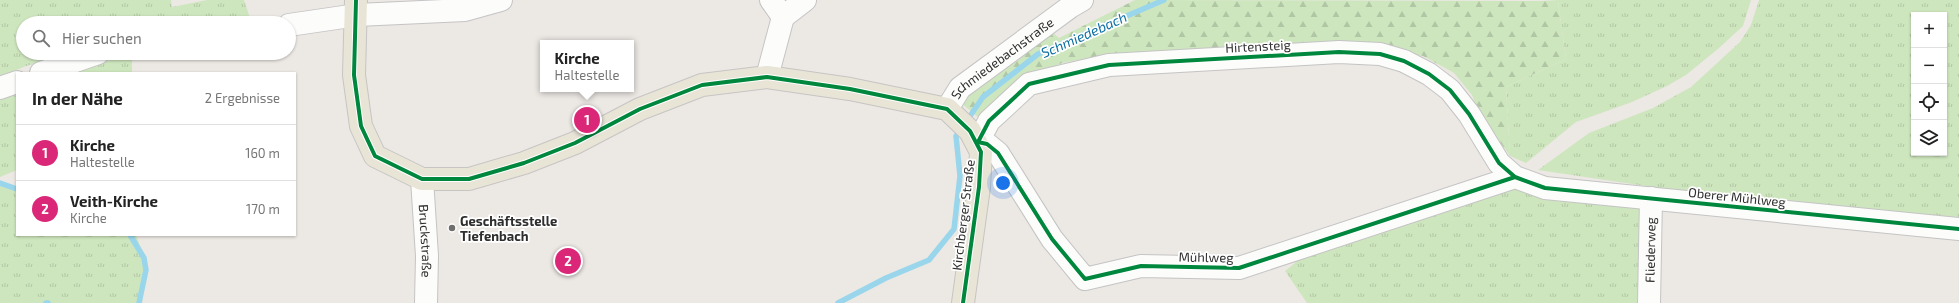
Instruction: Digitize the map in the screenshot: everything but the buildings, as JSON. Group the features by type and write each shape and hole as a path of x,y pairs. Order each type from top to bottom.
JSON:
{"main road":[{"path":"357,8 354,75 361,126 375,156 422,179 469,179 524,163 575,143 640,109 702,85 767,77 850,88 950,112 974,136"},
{"name":"Kirchberger Straße","path":"963,303 979,187 981,152 974,136"}],"street":[{"path":"296,23 357,8 465,10 501,0"},
{"path":"767,77 777,9 805,0"},
{"name":"Schmiedebachstraße","path":"950,112 960,88 1070,7 1082,0"},
{"name":"Hirtensteig","path":"974,136 1029,84 1109,65 1339,52 1380,54 1404,61 1429,74 1450,90 1469,114 1499,162 1515,176"},
{"path":"44,72 78,60"},
{"path":"0,88 16,82"},
{"name":"Mühlweg","path":"974,136 998,153 1052,239 1085,280 1141,266 1239,268 1515,176"},
{"name":"Oberer Mühlweg","path":"1515,176 1545,188 1959,229"},
{"name":"Bruckstraße","path":"422,179 426,251 426,303"},
{"name":"Fliederweg","path":"1649,303 1651,198"}],"green space":[{"path":"0,0 171,0 172,7 207,0 244,0 249,16 16,16 16,60 48,60 26,66 0,77"},
{"path":"1135,0 1558,1 1566,59 1506,87 1510,156 1479,113 1472,95 1454,73 1423,56 1375,48 1111,54 1062,63 1024,79 978,117 961,103 998,63 1050,30 1059,38"},
{"path":"1543,0 1751,0 1743,26 1686,75 1667,86 1632,102 1576,122 1526,163 1510,156 1506,87 1566,59 1558,1"},
{"path":"1759,0 1959,0 1959,217 1911,215 1659,188 1538,170 1589,133 1653,108 1691,87 1740,42 1751,25"},
{"path":"110,60 132,60 132,72 71,72"},
{"path":"16,90 16,170 0,177 0,97"},
{"path":"0,182 16,187 16,236 137,237 147,266 142,303 0,303"},
{"path":"1515,188 1639,208 1642,215 1637,303 1307,303 1285,271 1295,263 1295,253"}],"waterway":[{"name":"Schmiedebach","path":"966,122 983,97 1038,54 1164,0"},
{"name":"Schmiedebach","path":"838,303 886,278 929,260 954,229 960,176 956,136 961,129"},
{"path":"0,183 16,189"},
{"path":"131,236 144,258 146,270 139,303"}],"cycle path":[{"path":"356,0 354,75 361,126 375,156 422,179 469,179 524,163 575,143 640,109 702,85 767,77 850,89 947,109 970,131 981,152 979,187 963,303"},
{"path":"1515,177 1239,268 1141,266 1085,279 1052,239 998,153 987,144 978,142 989,121 1029,84 1109,65 1339,52 1380,54 1404,61 1429,74 1450,90 1469,114 1499,163 1515,177 1545,188 1959,229"}],"place":[{"name":"Kirche","path":"587,120"},
{"name":"Geschäftsstelle Tiefenbach","path":"452,228"},
{"name":"Veith-Kirche","path":"568,261"}]}
